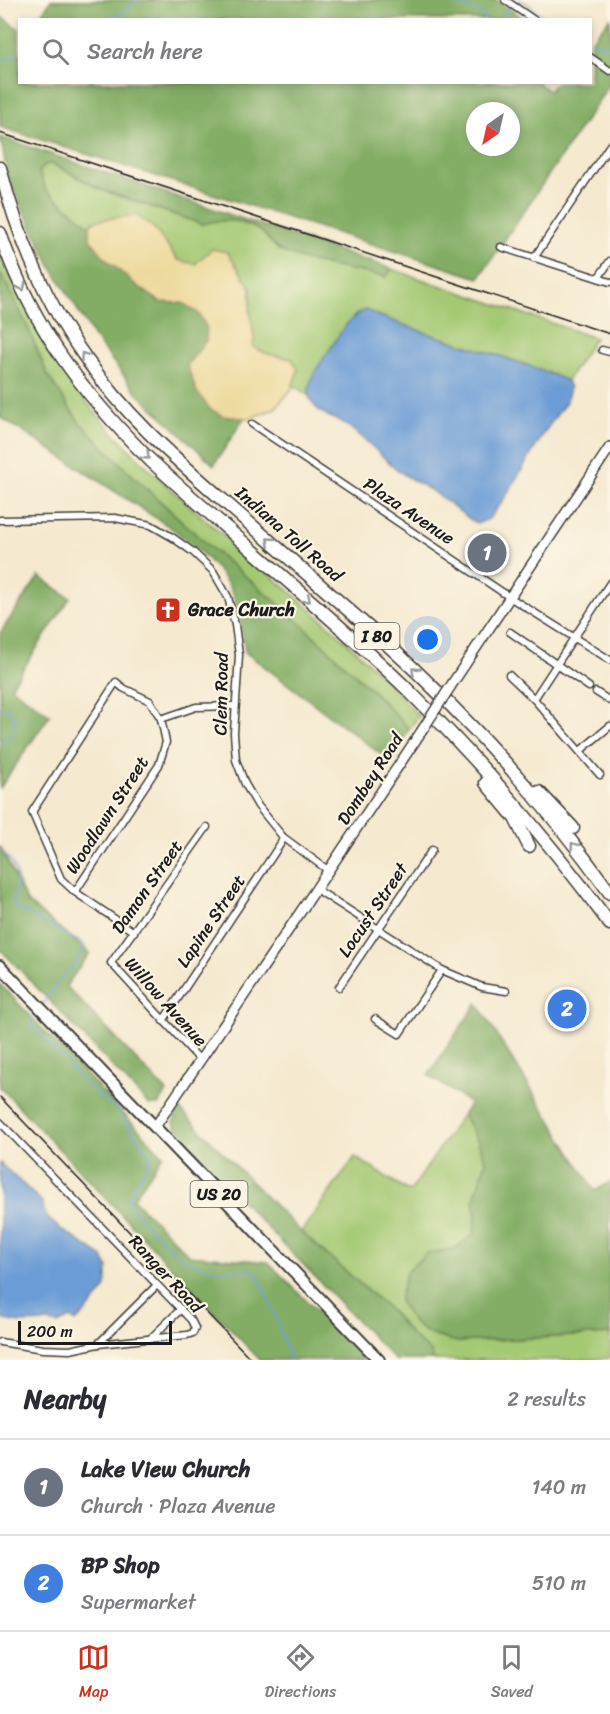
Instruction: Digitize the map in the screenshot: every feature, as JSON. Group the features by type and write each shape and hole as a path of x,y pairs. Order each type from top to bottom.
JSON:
{"highway":[{"name":"Indiana Toll Road","path":"0,168 20,234 48,298 72,339 107,388 162,446 380,637 453,709 530,792 610,893"},
{"name":"Indiana Toll Road","path":"0,233 19,280 53,344 74,376 111,420 150,460 334,622 454,736 549,844 610,924"},
{"path":"408,690 515,818 529,846"},
{"path":"453,709 482,732 573,828"}],"main road":[{"name":"US 20","path":"0,966 379,1360"}],"street":[{"path":"506,1 531,18"},
{"path":"592,58 610,70"},
{"path":"534,258 610,145"},
{"path":"501,247 610,282"},
{"path":"598,279 610,261"},
{"path":"602,350 610,352"},
{"name":"Plaza Avenue","path":"252,424 511,598 610,660"},
{"name":"Dombey Road","path":"155,1127 329,871 610,447"},
{"name":"Clem Road","path":"0,520 115,518 151,525 193,552 213,571 228,597 235,624 239,655 234,733 236,760 245,784 258,806 283,837 329,871"},
{"path":"534,699 610,583"},
{"path":"510,632 589,687"},
{"path":"509,675 534,699 600,775"},
{"name":"Willow Avenue","path":"134,932 75,892 61,879 32,812 116,682 123,688 150,701 161,719"},
{"path":"596,692 610,701"},
{"path":"161,719 196,707 236,706"},
{"name":"Woodlawn Street","path":"75,892 159,765 166,742 161,719"},
{"path":"580,751 610,726"},
{"name":"Damon Street","path":"111,963 207,827"},
{"name":"Lapine Street","path":"163,1021 283,837"},
{"name":"Locust Street","path":"339,987 432,850"},
{"path":"316,890 442,970 482,987 506,991"},
{"name":"Willow Avenue","path":"111,963 200,1060"},
{"path":"375,1019 399,1034 442,970"},
{"name":"Ranger Road","path":"0,1122 181,1309 194,1324 195,1330 187,1335 98,1344 65,1350 0,1342"},
{"path":"98,1344 158,1285"},
{"path":"150,1339 181,1309"}],"green space":[{"path":"51,0 496,0 520,16 519,18 39,18"},
{"path":"0,16 18,28 18,84 540,84 549,91 555,84 592,84 592,40 610,18 610,84 479,278 0,127"},
{"path":"0,137 392,269 386,277 306,260 281,251 261,231 247,224 217,221 202,224 102,190 53,164 46,164 39,172 46,190 90,226 90,239 105,258 160,302 183,303 198,313 207,328 206,341 187,365 223,416 244,418 214,465 138,394 94,337 52,268 9,181"},
{"path":"46,164 53,164 102,190 202,224 235,220 261,231 278,250 385,277 392,269 595,338 567,381 366,310 356,314 315,373 309,396 293,385 298,370 292,359 267,354 252,347 254,337 250,312 251,288 212,249 195,265 178,260 167,245 94,221 90,226 46,190 39,172"},
{"path":"0,252 16,288 47,345 66,376 95,412 160,479 368,662 419,716 409,729 375,693 287,611 210,547 136,479 79,422 48,376 26,323 0,272"},
{"path":"0,272 26,323 48,376 79,422 136,479 210,547 287,611 375,693 409,729 391,762 245,652 242,628 230,588 213,565 191,544 176,531 0,417"},
{"path":"39,576 70,598 11,687 50,715 0,788 0,633"},
{"path":"0,846 27,902 90,953 66,986 167,1092 158,1105 149,1105 0,949"},
{"path":"0,984 163,1155 133,1199 189,1255 268,1262 365,1360 260,1360 0,1087"},
{"path":"477,1003 595,1191 610,1182 610,1334 457,1342 431,1335 414,1324 399,1301 406,1272 427,1253 454,1249 474,1234 476,1216 473,1202 486,1162 478,1141 463,1114 470,1103 428,1075"},
{"path":"177,1106 301,1232 392,1312 412,1336 432,1353 433,1360 395,1360 179,1136 174,1123"},
{"path":"463,1114 478,1141 486,1162 473,1202 476,1216 474,1234 454,1249 427,1253 457,1342 610,1334 610,1358 433,1360 432,1353 412,1336 392,1312 301,1232 355,1157 410,1192"}],"sand":[{"path":"135,215 153,227 178,260 195,264 212,249 227,252 251,288 250,312 254,337 253,347 267,354 292,359 298,370 291,390 275,408 251,418 223,416 210,409 197,392 187,365 206,341 207,328 198,313 183,303 161,302 136,285 105,258 90,239 90,226 94,221"}],"water":[{"path":"366,310 567,381 570,388 566,402 489,519 477,524 472,521 435,493 399,471 353,430 320,411 312,403 309,392 315,372 345,326"},
{"path":"0,1163 42,1202 46,1216 59,1228 102,1256 108,1267 106,1287 76,1322 70,1318 58,1324 20,1323 0,1319"}],"waterway":[{"path":"105,18 122,14 137,0"},
{"path":"441,0 475,10 485,18"},
{"path":"518,0 528,4 546,18"},
{"path":"504,18 510,7"},
{"path":"592,42 610,46"},
{"path":"3,61 18,54"},
{"path":"0,709 10,710 15,721 13,733 0,744"},
{"path":"0,850 9,859 16,872 17,883 13,901 17,908 85,946 73,968 62,977 42,1005"},
{"path":"37,1011 32,1018 33,1027 69,1064 79,1078 121,1114 151,1158 128,1201 133,1210 179,1256 187,1261 214,1269 233,1271 252,1269 263,1286 290,1360"}],"railway":[{"path":"0,133 610,334"},
{"path":"0,1097 252,1360"}],"place":[{"name":"Lake View Church","path":"487,553"},
{"name":"Grace Church","path":"168,610"},
{"name":"BP Shop","path":"567,1009"}]}
